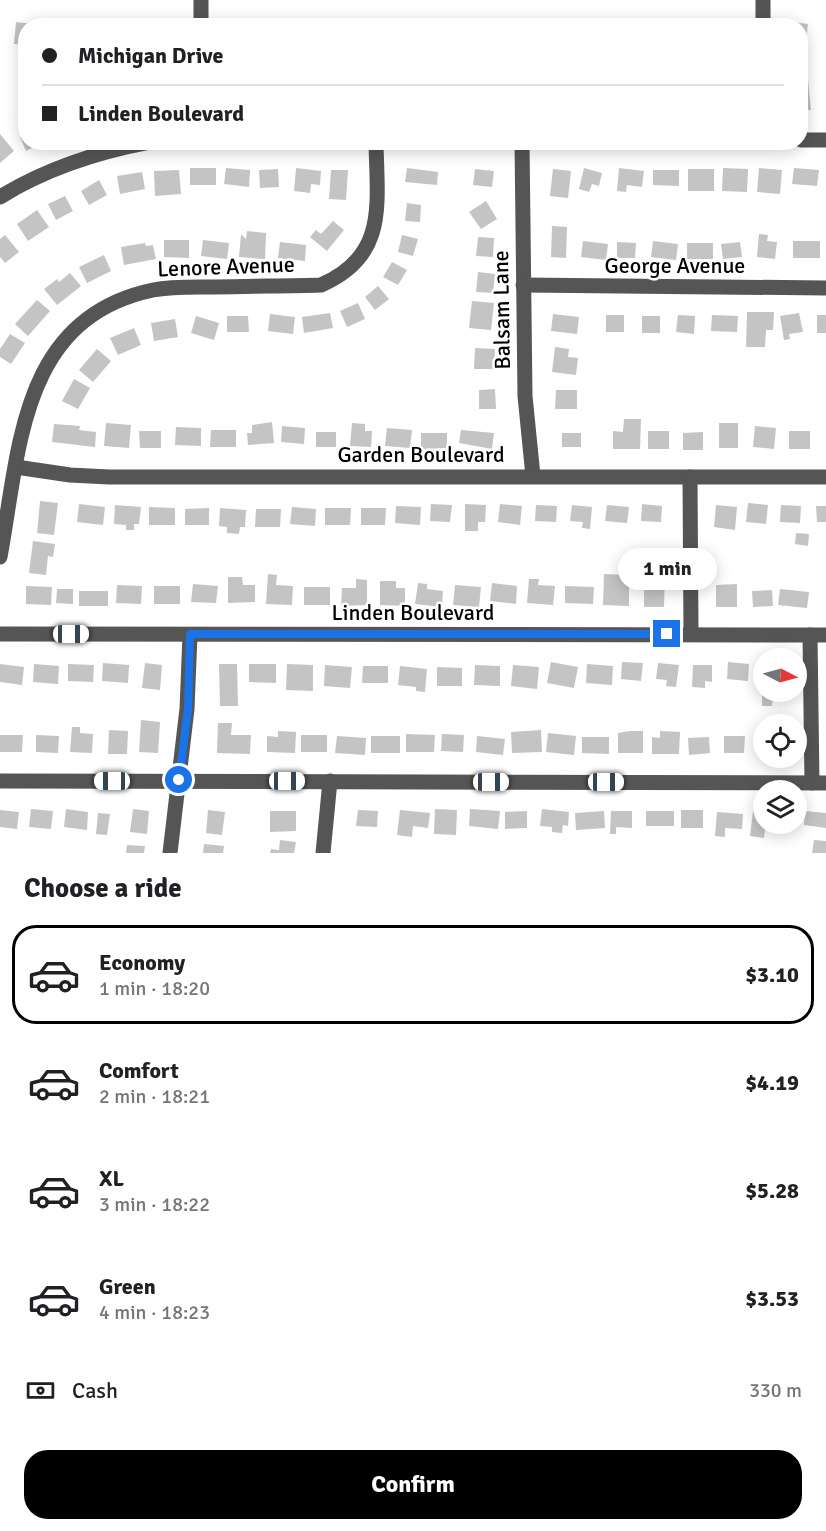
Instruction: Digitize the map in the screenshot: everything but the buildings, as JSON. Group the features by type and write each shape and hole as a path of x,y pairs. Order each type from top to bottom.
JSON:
{"street":[{"path":"201,0 201,18"},
{"path":"762,0 763,18"},
{"path":"808,140 826,140"},
{"path":"0,197 55,168 107,150"},
{"name":"Lenore Avenue","path":"0,557 27,411 40,374 67,337 95,313 126,297 154,290 321,285 342,276 359,260 371,240 377,220 376,150"},
{"name":"Balsam Lane","path":"522,150 525,396 533,476"},
{"name":"George Avenue","path":"523,285 826,288"},
{"name":"Garden Boulevard","path":"16,467 70,475 110,477 826,477"},
{"path":"690,477 691,634"},
{"name":"Linden Boulevard","path":"0,634 818,635"},
{"path":"170,853 188,709 190,634"},
{"path":"0,781 819,783 818,635"},
{"path":"323,853 330,782"}],"route":[{"path":"179,780 188,709 190,634 667,634"}]}
